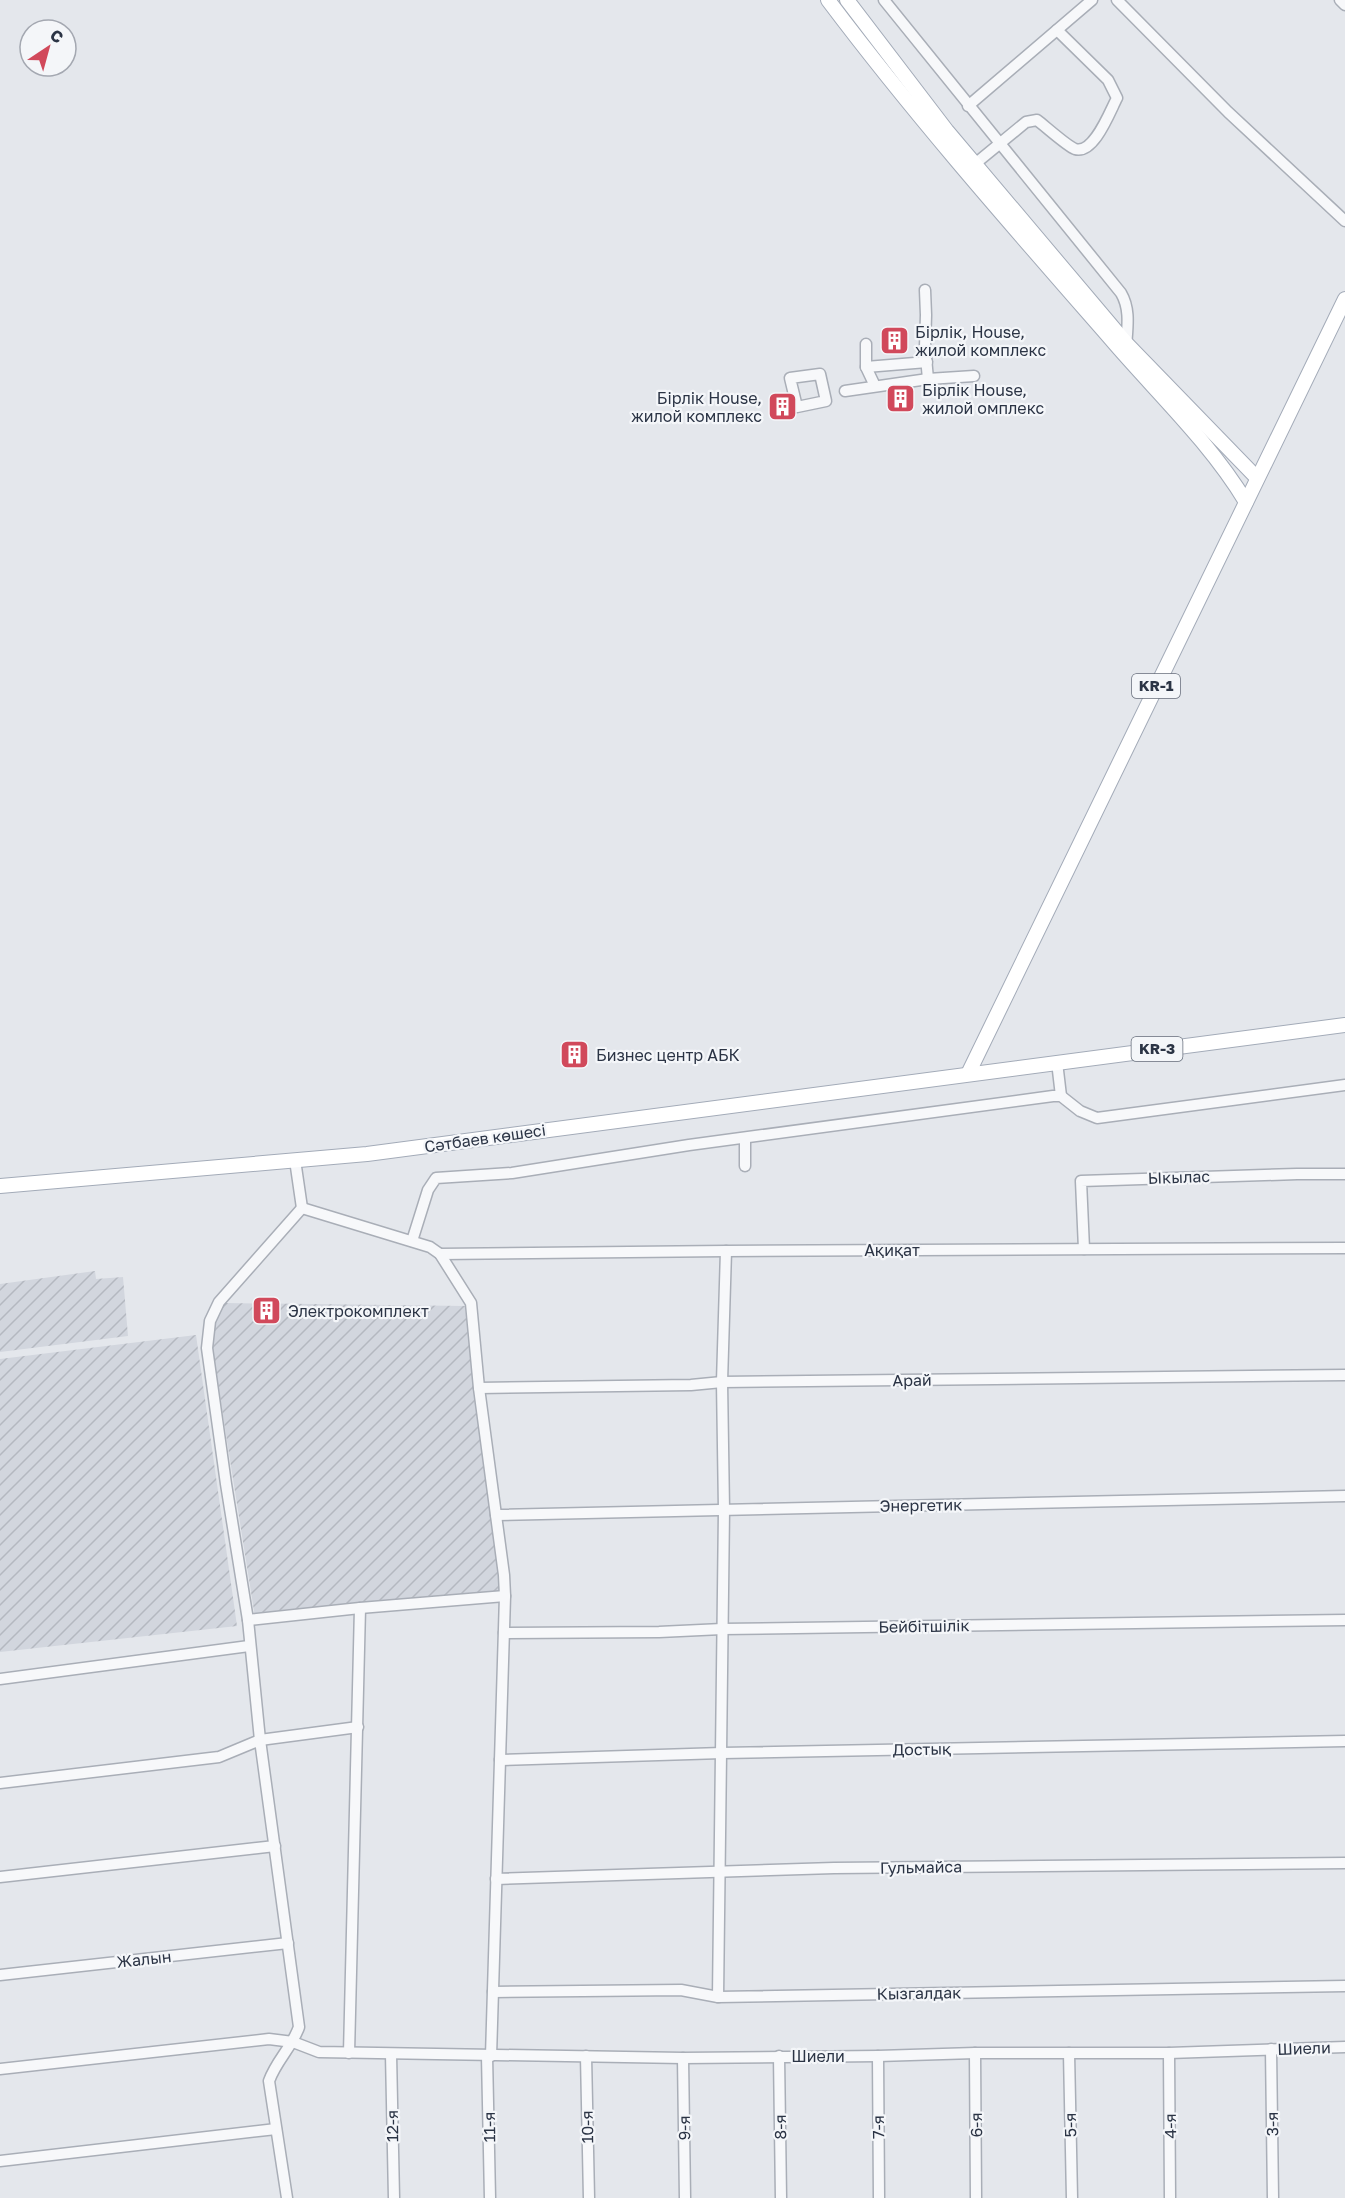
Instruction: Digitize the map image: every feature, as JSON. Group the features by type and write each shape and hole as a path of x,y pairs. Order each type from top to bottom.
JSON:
{"main road":[{"path":"828,0 1126,350 1230,475 1246,502"},
{"path":"847,0 947,131 970,168"},
{"name":"KR-1","path":"968,1074 1345,299"},
{"path":"1126,350 1257,478"},
{"name":"KR-3","path":"968,1074 1345,1025"},
{"name":"Сәтбаев көшесі","path":"0,1186 367,1154 968,1074"}],"street":[{"path":"884,0 1121,293 1128,311 1126,350"},
{"path":"968,106 1092,0"},
{"path":"1117,0 1228,112 1345,221"},
{"path":"1340,0 1345,5"},
{"path":"970,168 1026,122 1037,120 1074,149 1082,149 1094,141 1117,98 1108,80 1057,30"},
{"path":"925,290 928,379"},
{"path":"866,344 866,367 875,386"},
{"path":"866,367 927,362"},
{"path":"845,391 928,379 974,376"},
{"path":"1057,1062 1061,1096 1080,1112 1097,1118 1345,1085"},
{"path":"412,1241 428,1190 436,1178 512,1173 689,1145 1061,1096"},
{"path":"745,1139 745,1166"},
{"path":"287,2198 269,2081 273,2070 293,2042 299,2027 260,1740 248,1620 207,1348 210,1321 219,1302 302,1208 295,1160"},
{"name":"Ыкылас","path":"1084,1249 1081,1181 1345,1174"},
{"path":"302,1208 412,1241 430,1247 440,1254"},
{"name":"Ақиқат","path":"440,1254 1345,1248"},
{"path":"718,1997 726,1251"},
{"name":"11-я","path":"440,1254 471,1303 479,1388 505,1596 489,2056 490,2198"},
{"name":"Арай","path":"479,1388 691,1385 723,1382 1345,1375"},
{"name":"Энергетик","path":"496,1515 1345,1496"},
{"path":"248,1620 505,1596"},
{"path":"349,2053 360,1608"},
{"name":"Бейбітшілік","path":"504,1633 1345,1620"},
{"path":"0,1679 249,1646"},
{"path":"0,1783 219,1757 260,1740 358,1727"},
{"name":"Достық","path":"500,1760 722,1753 1345,1741"},
{"path":"0,1877 275,1846"},
{"name":"Гульмайса","path":"496,1879 834,1868 1345,1863"},
{"name":"Жалын","path":"0,1975 288,1943"},
{"name":"Кызгалдак","path":"493,1992 681,1990 718,1997 1345,1986"},
{"name":"Шиели","path":"0,2068 269,2039 293,2042 319,2052 683,2058 975,2053 1169,2053 1345,2047"},
{"name":"3-я","path":"1271,2049 1273,2198"},
{"name":"6-я","path":"975,2053 976,2198"},
{"name":"5-я","path":"1069,2053 1072,2198"},
{"name":"4-я","path":"1169,2053 1170,2198"},
{"name":"12-я","path":"391,2054 394,2198"},
{"name":"10-я","path":"586,2056 589,2198"},
{"name":"8-я","path":"779,2056 782,2198"},
{"name":"7-я","path":"878,2056 879,2198"},
{"name":"9-я","path":"683,2058 685,2198"},
{"path":"0,2160 276,2129"}],"shaded area":[{"path":"95,1271 96,1279 123,1277 128,1336 0,1352 0,1284"},
{"path":"225,1303 465,1306 474,1390 501,1577 501,1595 255,1617 212,1347 215,1323"},
{"path":"196,1335 237,1626 0,1652 0,1359"}],"place":[{"name":"Бірлік, House, жилой комплекс","path":"894,341"},
{"name":"Бірлік House, жилой омплекс","path":"901,399"},
{"name":"Бірлік House, жилой комплекс","path":"783,407"},
{"name":"Бизнес центр АБК","path":"575,1055"},
{"name":"Электрокомплект","path":"267,1311"}]}
